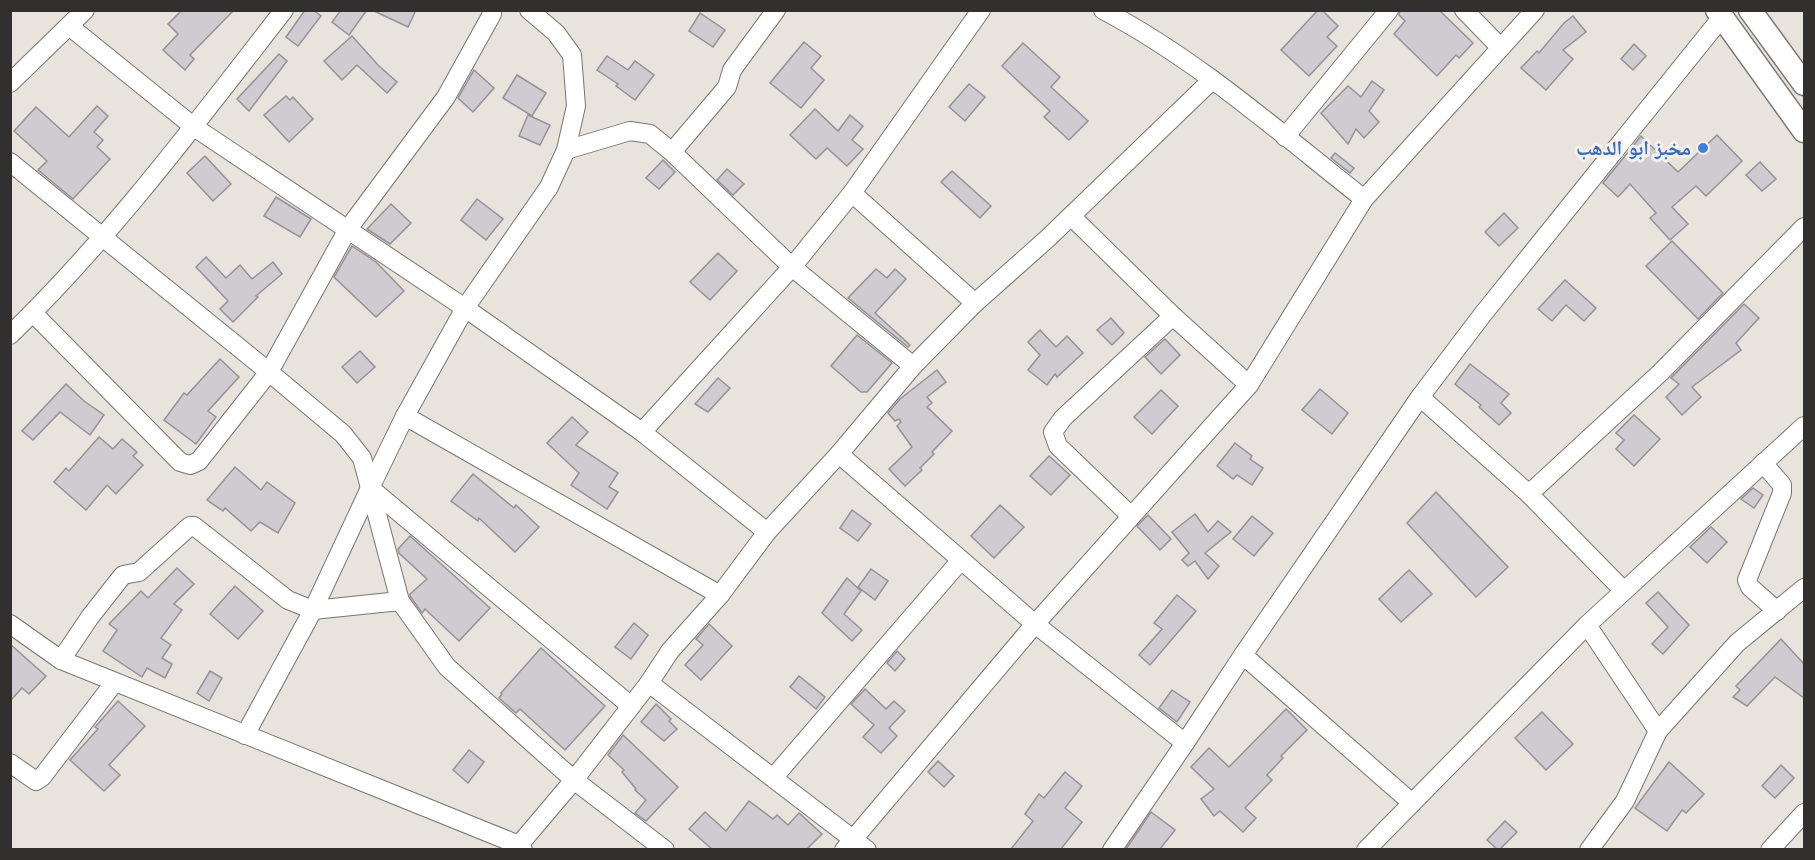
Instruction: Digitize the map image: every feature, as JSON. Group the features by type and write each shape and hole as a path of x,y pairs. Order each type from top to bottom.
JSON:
{"main road":[{"path":"1750,10 1804,84"},
{"path":"1719,14 1804,131"}],"street":[{"path":"10,83 85,10"},
{"path":"10,335 103,238 194,127 284,10"},
{"path":"244,735 313,610 405,416 465,308 549,187 566,150 576,106 572,55 556,33 529,10"},
{"path":"672,152 728,87 732,70 776,10"},
{"path":"642,432 792,267 852,194 981,10"},
{"path":"1103,10 1130,16 1364,199"},
{"path":"1285,137 1389,10"},
{"path":"1464,10 1500,47"},
{"path":"848,844 1035,624 1250,385 1364,199 1535,10"},
{"path":"33,313 180,462 190,465 199,461 269,372 348,229 446,98 495,12"},
{"path":"1112,849 1420,398 1483,314 1719,14"},
{"path":"69,26 194,127 465,308 642,432 767,532"},
{"path":"10,624 61,660 244,735 385,789 521,847 649,683 670,651 720,595 767,532 838,454 913,366 975,303 1071,216 1212,80"},
{"path":"566,150 630,131 650,134 672,152 792,267 913,366"},
{"path":"10,162 343,434 362,458 400,601 447,667 574,780 665,849"},
{"path":"852,194 975,303"},
{"path":"1071,216 1173,316 1250,385"},
{"path":"1529,494 1660,373 1804,227"},
{"path":"1131,516 1058,446 1053,432 1063,418 1173,316"},
{"path":"1420,398 1529,494 1623,590"},
{"path":"405,416 720,595"},
{"path":"1366,849 1623,590 1804,426"},
{"path":"838,454 1035,624 1185,743"},
{"path":"1763,463 1782,485 1782,493 1747,580 1750,587 1777,611"},
{"path":"370,489 631,706"},
{"path":"61,660 90,617 123,575 139,572 190,526 198,528 288,600 313,610 400,601"},
{"path":"773,778 961,560"},
{"path":"1588,849 1626,801 1658,731 1737,643 1804,588"},
{"path":"1587,625 1658,731"},
{"path":"1243,655 1412,803"},
{"path":"10,763 36,781 42,777 114,682"},
{"path":"649,683 773,778 848,844 867,849"},
{"path":"1770,849 1804,813"}],"building":[{"path":"182,10 234,10 190,55 194,59 185,70 163,50 178,34 168,24"},
{"path":"305,10 313,10 321,16 298,46 286,37"},
{"path":"341,10 367,10 349,35 332,22"},
{"path":"372,10 416,10 408,27"},
{"path":"1318,10 1322,10 1338,26 1327,37 1337,46 1309,76 1281,50"},
{"path":"1400,10 1439,10 1473,43 1459,58 1456,55 1437,76 1394,34 1405,21 1399,15"},
{"path":"700,13 725,30 713,47 689,31"},
{"path":"1573,16 1586,32 1563,50 1573,59 1546,90 1521,68 1537,51 1539,53 1564,23"},
{"path":"352,36 397,82 387,93 357,65 342,80 324,61"},
{"path":"804,42 821,56 811,68 824,80 801,108 770,83"},
{"path":"1023,43 1060,77 1051,87 1088,121 1069,140 1044,117 1050,111 1002,66"},
{"path":"1634,44 1646,56 1633,70 1621,59"},
{"path":"279,54 287,61 249,111 237,99"},
{"path":"607,56 628,70 635,61 654,75 635,100 616,86 618,84 597,70"},
{"path":"474,70 494,88 473,112 458,98"},
{"path":"517,75 546,93 532,116 503,98"},
{"path":"1372,81 1384,90 1369,111 1379,122 1364,138 1356,129 1348,144 1321,113 1348,86 1361,97"},
{"path":"969,84 985,97 965,121 949,107"},
{"path":"286,96 290,100 293,97 313,119 289,142 264,115"},
{"path":"97,106 108,116 94,132 103,140 97,147 110,159 73,199 38,170 47,161 14,131 36,107 69,137"},
{"path":"815,109 838,131 850,115 863,126 852,140 863,149 847,166 827,148 816,159 790,135"},
{"path":"528,115 550,125 540,145 519,136"},
{"path":"1717,135 1742,161 1706,196 1696,186 1672,207 1688,224 1670,240 1650,218 1656,213 1630,184 1618,197 1603,183 1641,136 1678,172"},
{"path":"1335,153 1354,168 1350,173 1331,158"},
{"path":"205,156 231,184 213,201 187,173"},
{"path":"663,160 675,172 659,189 646,178"},
{"path":"1760,162 1776,179 1762,191 1746,175"},
{"path":"727,169 744,184 733,195 717,180"},
{"path":"952,171 991,206 980,218 941,182"},
{"path":"276,197 311,219 300,237 264,216"},
{"path":"477,199 503,219 486,240 461,220"},
{"path":"391,204 411,223 390,244 367,229"},
{"path":"1504,213 1518,228 1499,246 1485,232"},
{"path":"1672,241 1723,293 1698,319 1646,266"},
{"path":"352,246 376,262 404,291 376,317 334,277"},
{"path":"718,253 737,271 710,300 690,282"},
{"path":"206,257 226,278 240,265 252,279 273,262 282,274 256,296 258,297 233,322 220,309 228,301 196,267"},
{"path":"876,269 887,278 895,269 906,279 875,313 910,345 908,347 848,298"},
{"path":"1565,280 1596,308 1584,321 1566,305 1552,321 1538,309"},
{"path":"1744,304 1759,318 1736,343 1741,350 1692,387 1701,397 1682,415 1666,397 1679,384 1671,378"},
{"path":"1111,318 1124,333 1112,345 1097,330"},
{"path":"1040,330 1056,347 1067,336 1083,353 1057,377 1055,374 1047,385 1028,370 1040,355 1028,342"},
{"path":"857,335 892,363 867,392 861,392 831,366"},
{"path":"1165,339 1180,355 1161,374 1145,357"},
{"path":"360,351 375,367 357,383 342,367"},
{"path":"220,359 239,377 208,411 216,417 196,444 164,420 184,393 187,395"},
{"path":"1470,364 1509,394 1501,403 1511,413 1499,425 1479,407 1481,405 1455,384"},
{"path":"937,370 946,382 927,397 932,403 927,407 952,431 932,452 934,454 920,468 922,470 905,486 889,469 912,447 897,426 901,422 899,419 895,421 888,413 900,399"},
{"path":"718,378 730,388 708,412 695,404"},
{"path":"66,384 104,415 90,435 60,412 33,440 22,431"},
{"path":"1320,389 1348,413 1332,434 1302,410"},
{"path":"1161,390 1178,406 1152,434 1134,417"},
{"path":"1634,415 1660,439 1634,466 1616,449 1624,440 1616,433"},
{"path":"572,417 588,432 576,445 618,473 609,487 618,492 607,509 571,485 579,473 547,443"},
{"path":"99,437 113,449 122,439 137,452 133,456 143,465 116,494 107,485 86,510 54,482 66,468 69,471"},
{"path":"1235,443 1252,456 1250,459 1263,468 1252,485 1237,475 1233,479 1217,466"},
{"path":"1049,456 1070,475 1051,495 1030,476"},
{"path":"235,467 261,490 267,482 295,503 278,533 260,522 251,531 225,508 223,511 207,500"},
{"path":"473,474 514,508 516,505 539,527 515,552 479,518 478,521 451,501"},
{"path":"1753,488 1763,495 1754,508 1741,499"},
{"path":"1436,492 1508,567 1476,597 1407,523"},
{"path":"1000,505 1024,527 994,558 971,536"},
{"path":"852,510 871,524 858,541 840,528"},
{"path":"1195,514 1208,532 1218,521 1231,532 1205,553 1219,566 1208,579 1195,561 1188,566 1182,560 1189,553 1172,532"},
{"path":"1148,515 1171,539 1160,550 1137,526"},
{"path":"1252,516 1273,533 1254,556 1233,539"},
{"path":"1711,527 1727,542 1707,563 1690,547"},
{"path":"410,536 490,608 459,641 425,609 422,613 410,596 427,579 399,553 398,549"},
{"path":"177,568 194,584 174,604 182,610 161,638 171,645 162,658 172,664 165,678 147,668 142,677 103,651 117,630 109,624 141,591 148,598"},
{"path":"871,569 888,581 875,600 858,587"},
{"path":"1409,570 1432,594 1401,622 1379,599"},
{"path":"847,578 861,591 844,614 862,630 852,641 822,613"},
{"path":"235,586 263,611 238,639 210,614"},
{"path":"1658,592 1689,625 1663,654 1652,644 1668,627 1646,603"},
{"path":"1177,595 1196,611 1150,665 1139,655 1162,629 1154,623"},
{"path":"634,623 648,635 631,659 615,647"},
{"path":"709,624 732,646 701,680 685,665 703,645 696,639"},
{"path":"1781,639 1804,664 1804,698 1775,677 1747,706 1733,697 1740,690 1736,686"},
{"path":"10,644 46,676 29,694 22,688 10,701"},
{"path":"541,648 605,706 565,750 520,709 516,713 499,698"},
{"path":"897,651 905,659 895,671 887,663"},
{"path":"210,671 222,678 209,701 197,693"},
{"path":"799,676 825,697 816,709 790,687"},
{"path":"865,689 886,709 894,701 905,711 889,728 897,736 881,753 863,737 874,725 851,704"},
{"path":"1172,690 1190,702 1177,722 1159,708"},
{"path":"118,701 145,726 109,765 120,775 104,791 70,760 98,729 95,727"},
{"path":"656,704 671,719 669,721 677,729 664,741 641,722"},
{"path":"1286,709 1307,730 1281,756 1283,758 1267,775 1272,780 1245,808 1256,818 1243,832 1220,811 1214,816 1201,799 1214,789 1191,767 1209,748 1229,767"},
{"path":"1542,712 1573,744 1546,770 1515,738"},
{"path":"623,735 678,787 646,821 635,813 646,800 635,790 622,772 624,770 608,755"},
{"path":"469,750 484,762 468,783 453,770"},
{"path":"938,761 954,776 944,787 928,772"},
{"path":"1669,762 1704,794 1686,813 1682,810 1667,831 1635,808"},
{"path":"1781,765 1794,778 1775,798 1762,786"},
{"path":"1065,772 1082,786 1065,808 1082,822 1061,849 1011,849 1033,821 1025,814 1039,794 1044,798"},
{"path":"749,801 773,819 777,815 788,825 799,813 822,834 807,849 712,849 689,829 705,812 726,831"},
{"path":"1151,812 1175,830 1160,849 1126,849"},
{"path":"1505,821 1517,832 1500,849 1497,849 1487,840"}],"place":[{"name":"مخبز ابو الدهب","path":"1703,148"}]}
